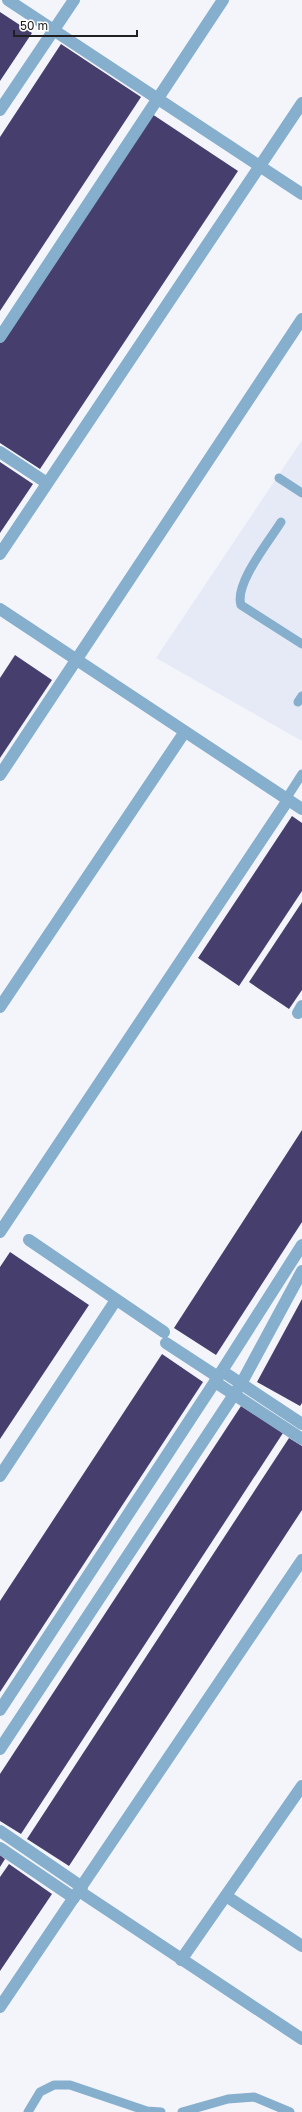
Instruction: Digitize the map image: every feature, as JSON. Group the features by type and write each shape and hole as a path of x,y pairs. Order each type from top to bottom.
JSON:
{"street":[{"path":"8,0 302,194"},
{"path":"0,110 74,0"},
{"path":"0,337 223,0"},
{"path":"0,554 302,103"},
{"path":"0,775 302,319"},
{"path":"0,452 47,483"},
{"path":"0,609 184,733 302,809"},
{"path":"0,1007 184,733"},
{"path":"0,1231 287,800"},
{"path":"29,1240 116,1300 218,1376 234,1394 302,1439"},
{"path":"0,1710 302,1245"},
{"path":"0,1749 241,1384 302,1272"},
{"path":"0,1476 116,1300"},
{"path":"218,1376 241,1384 302,1424"},
{"path":"0,2007 302,1560"},
{"path":"181,1960 302,1786"},
{"path":"0,1831 79,1892 302,2039"},
{"path":"0,1848 79,1892"},
{"path":"226,1896 302,1946"}],"lane":[{"path":"279,478 302,493"},
{"path":"281,522 242,584 239,600 241,605 302,644"},
{"path":"287,800 302,774"},
{"path":"28,2112 40,2092 54,2085 70,2085 147,2111 161,2112"},
{"path":"182,2112 228,2099 254,2097 290,2112"}],"shaded area":[{"path":"302,440 302,741 156,658"}],"building":[{"path":"0,12 32,33 0,81"},
{"path":"61,44 141,97 0,311 0,137"},
{"path":"152,114 238,171 40,469 0,443 0,343"},
{"path":"0,462 33,484 0,533"},
{"path":"15,655 52,680 0,758 0,678"},
{"path":"292,816 302,823 302,891 239,986 198,958"},
{"path":"302,902 302,990 289,1009 249,982"},
{"path":"302,1130 302,1222 216,1355 174,1328"},
{"path":"10,1252 89,1305 0,1439 0,1267"},
{"path":"302,1299 302,1403 300,1406 257,1382"},
{"path":"162,1354 203,1382 0,1692 0,1601"},
{"path":"241,1406 283,1433 21,1834 0,1821 0,1774"},
{"path":"289,1438 302,1446 302,1510 69,1866 27,1839"},
{"path":"0,1855 5,1859 0,1867"},
{"path":"9,1864 52,1894 0,1971 0,1877"}]}
